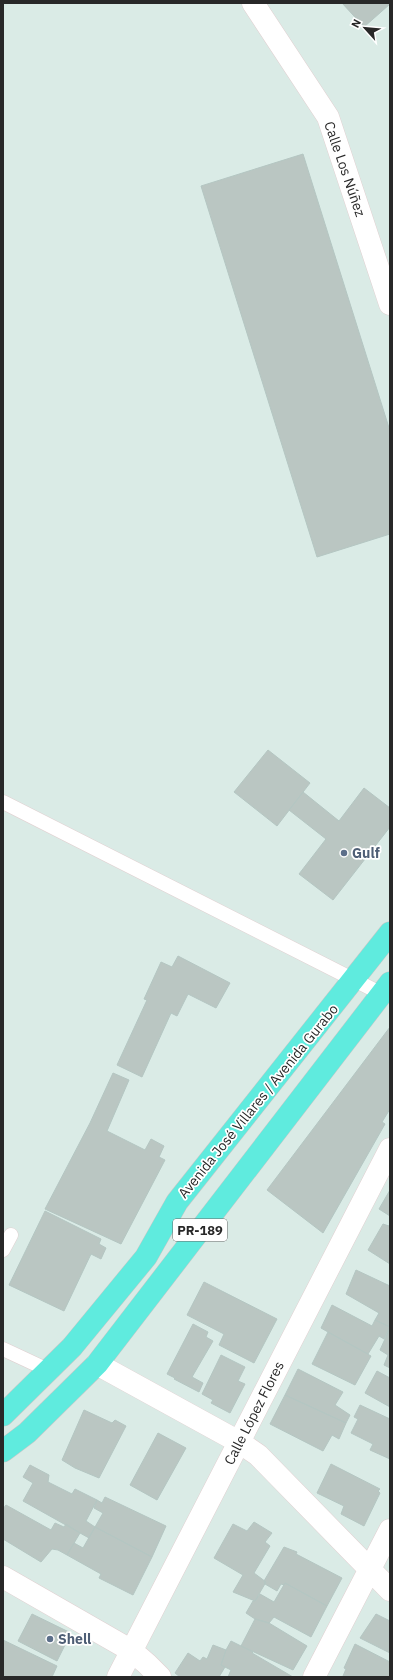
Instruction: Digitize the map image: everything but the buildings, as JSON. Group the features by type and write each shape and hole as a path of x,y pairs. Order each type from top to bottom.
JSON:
{"main road":[{"name":"Avenida José Villares / Avenida Gurabo","path":"3,1415 72,1347 146,1257 177,1202 390,933"},
{"name":"PR-189","path":"3,1451 26,1433 97,1364 387,992"}],"street":[{"name":"Calle Los Núñez","path":"253,3 328,117 390,304"},
{"name":"Calle López Flores","path":"118,1677 390,1150"},
{"path":"97,1364 239,1442 258,1455 390,1590"},
{"path":"314,1677 390,1530"},
{"path":"3,1577 132,1651 160,1677"}],"lane":[{"path":"3,802 354,980 387,992"},
{"path":"3,1250 10,1235"},
{"path":"3,1349 48,1370"}],"place":[{"name":"Gulf","path":"344,853"},
{"name":"Shell","path":"50,1639"}]}
